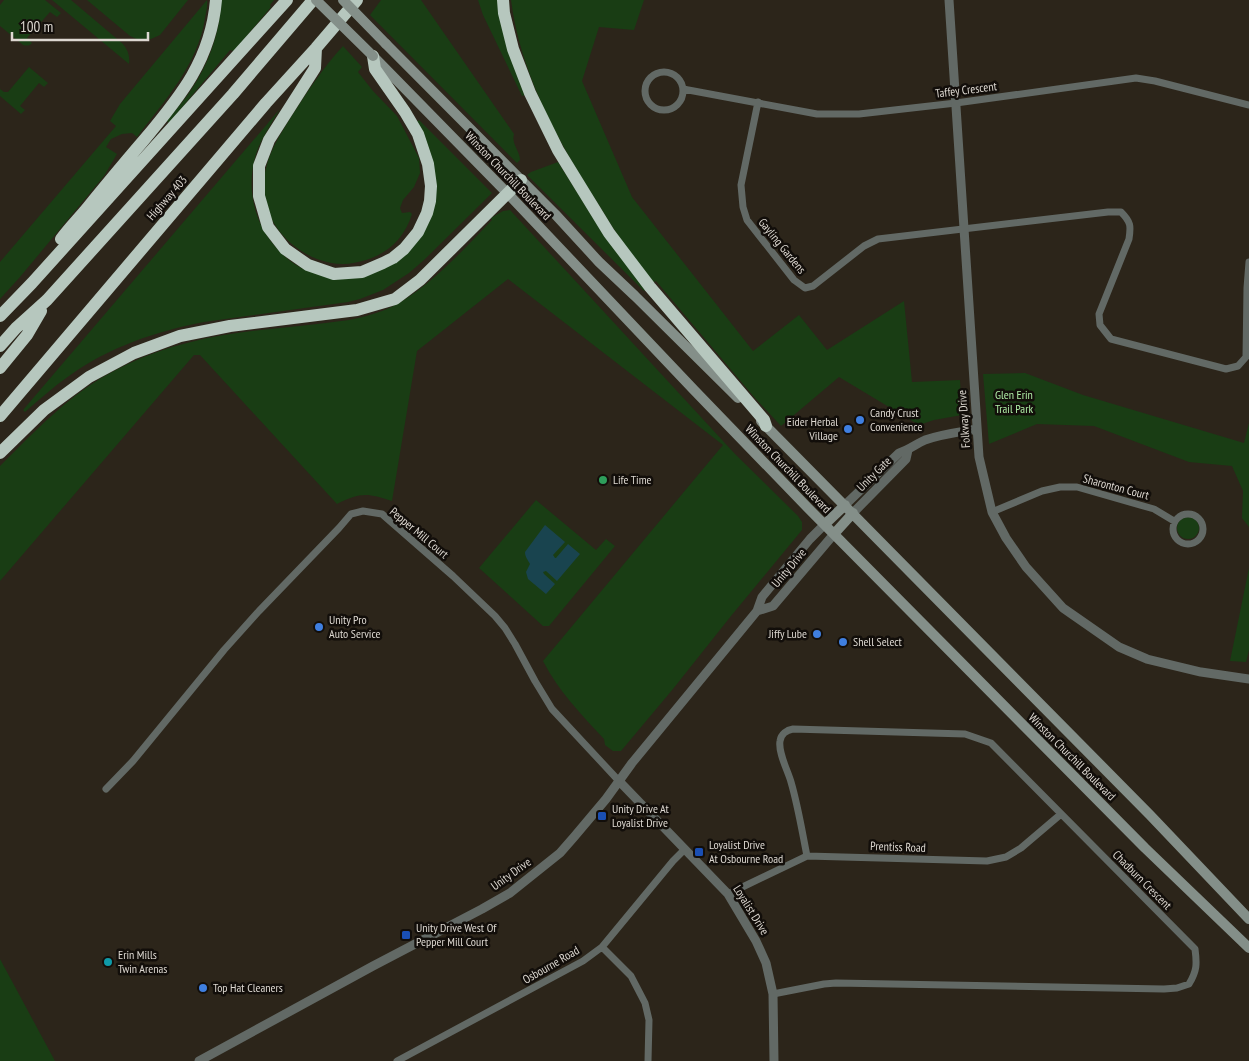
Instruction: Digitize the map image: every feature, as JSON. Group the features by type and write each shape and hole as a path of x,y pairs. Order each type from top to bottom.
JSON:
{"highway":[{"path":"0,316 32,283 287,0"},
{"name":"Highway 403","path":"0,346 16,328 47,300 315,0"},
{"name":"Highway 403","path":"0,416 260,110 357,0"},
{"path":"503,0 504,13 513,49 530,93 558,150 609,233 650,287 764,420 766,426"},
{"path":"32,283 63,237 158,122 189,81 206,47 216,5"},
{"path":"316,48 314,68 269,140 259,166 259,196 268,227 285,249 308,265 334,274 362,272 393,258 404,249 418,232 427,213 430,201 429,170 426,155 418,134 375,69 373,56"},
{"path":"0,453 44,410 89,377 134,353 180,336 230,326 350,311 395,299 420,280 520,180"},
{"path":"0,368 27,335 47,300"}],"main road":[{"name":"Winston Churchill Boulevard","path":"315,0 508,193 681,377 834,534 1145,848 1249,948"},
{"name":"Winston Churchill Boulevard","path":"343,0 555,214 599,262 853,513 1150,815 1249,919"},
{"path":"825,524 845,505"},
{"path":"834,534 853,513"}],"street":[{"name":"Folkway Drive","path":"949,0 979,457 992,512 1006,538 1026,567 1063,608 1119,647 1147,659 1202,672 1249,679"},
{"path":"660,72 673,74 682,83 683,89 683,96 680,102 671,109 664,110 652,107 648,102 645,90 646,84 654,74 660,72"},
{"name":"Taffey Crescent","path":"683,89 817,114 859,114 956,103 1136,78 1155,81 1249,106"},
{"name":"Gayling Gardens","path":"758,102 741,186 743,207 747,220 794,280 805,288 813,286 864,246 878,240 964,230"},
{"path":"964,230 1121,212 1128,219 1131,228 1129,239 1099,314 1100,325 1111,339 1226,369 1238,366 1246,357 1249,262"},
{"name":"Unity Gate","path":"845,505 899,453 924,440 977,429"},
{"name":"Unity Gate","path":"853,513 906,460 908,450"},
{"name":"Sharonton Court","path":"992,512 1042,490 1078,487 1154,509 1174,521"},
{"name":"Pepper Mill Court","path":"106,789 133,761 224,650 259,611 351,514 363,511 382,514 496,616 515,644 552,709 619,781"},
{"path":"1186,513 1195,515 1199,518 1203,527 1201,537 1193,543 1178,541 1172,532 1174,521 1186,513"},
{"name":"Unity Drive","path":"199,1061 510,893 560,853 757,610 762,596 825,524"},
{"name":"Unity Drive","path":"757,610 773,606 834,534"},
{"name":"Chadburn Crescent","path":"773,994 836,983 1164,990 1189,984 1195,974 1197,962 1195,949 991,744 975,737 965,734 787,731 782,735 779,744 792,783 807,856"},
{"name":"Loyalist Drive","path":"619,781 728,894 756,941 766,963 773,994 774,1061"},
{"name":"Prentiss Road","path":"728,894 807,856 987,861 1006,857 1021,848 1061,814"},
{"name":"Osbourne Road","path":"397,1061 583,961 602,946 685,849"},
{"path":"602,946 632,976 645,1003 649,1020 648,1061"}],"green space":[{"path":"4,0 45,0 61,13 57,17 50,12 27,38 32,43 23,45 0,26 0,5"},
{"path":"52,0 71,0 123,44 128,53 129,64"},
{"path":"87,0 188,0 160,35 151,39 139,40 130,36"},
{"path":"207,0 207,9 201,35 195,51 188,67 169,96 137,137 132,133 122,134 111,139 106,147 117,154 104,176 0,299 0,262 116,126 110,121 120,104"},
{"path":"221,0 274,0 270,5 271,7 234,51 230,50 169,123 166,120 186,97 206,63 215,39"},
{"path":"381,0 421,0 514,134 513,138 520,160 517,163 370,15"},
{"path":"478,0 498,0 525,95 522,96 483,15"},
{"path":"511,0 644,0 634,30 599,27 582,81 632,197 753,351 799,315 827,350 904,301 912,382 960,380 962,415 919,425 839,377 781,426 656,281 652,283 611,225 562,144 539,98 515,26"},
{"path":"343,46 362,67 358,72 397,116 419,158 420,173 414,187 403,200 400,208 402,213 410,212 412,214 400,237 382,253 366,260 349,264 330,263 317,259 292,244 274,223 268,210 264,183 268,161 280,135 316,80"},
{"path":"29,67 48,83 44,87 39,83 20,106 25,110 21,114 0,96 0,89 8,92"},
{"path":"280,109 261,141 255,159 252,172 253,198 260,223 267,235 278,250 304,269 310,271 373,272 431,213 416,122 419,120 492,193 424,260 409,273 383,290 348,302 204,322 151,335 117,349 84,366 57,385 25,412 23,410"},
{"path":"558,162 597,224 646,288 644,291 527,175"},
{"path":"510,210 735,454 802,522 802,530 621,751 613,751 605,745 604,739 563,693 543,661 723,445 508,279 417,351 392,501 377,496 364,495 352,497 337,504 200,355 194,355 0,581 0,466 55,412 87,387 128,364 157,352 187,343 247,332 349,320 382,311 412,295 426,284 468,245 492,220 491,218 503,211"},
{"name":"Glen Erin Trail Park","path":"1025,373 1083,395 1244,443 1249,423 1249,527 1242,518 1243,491 1232,466 1189,462 1094,426 1037,424 989,444 983,374"},
{"path":"536,500 596,550 606,539 615,546 549,626 543,626 479,568"},
{"path":"1188,517 1198,524 1199,528 1192,538 1188,539 1178,532 1177,528 1184,518"},
{"path":"1249,568 1249,650 1246,662 1230,661"},
{"path":"0,959 55,1061 0,1061"}],"water":[{"path":"545,525 565,542 553,555 555,558 568,544 580,554 557,581 546,571 543,572 555,584 546,594 528,579 526,572 530,564 525,552"}],"place":[{"name":"Candy Crust Convenience","path":"860,420"},
{"name":"Eider Herbal Village","path":"848,429"},
{"name":"Life Time","path":"603,480"},
{"name":"Unity Pro Auto Service","path":"319,627"},
{"name":"Jiffy Lube","path":"817,634"},
{"name":"Shell Select","path":"843,642"},
{"name":"Unity Drive At Loyalist Drive","path":"602,816"},
{"name":"Loyalist Drive At Osbourne Road","path":"699,852"},
{"name":"Unity Drive West Of Pepper Mill Court","path":"406,935"},
{"name":"Erin Mills Twin Arenas","path":"108,962"},
{"name":"Top Hat Cleaners","path":"203,988"}]}
